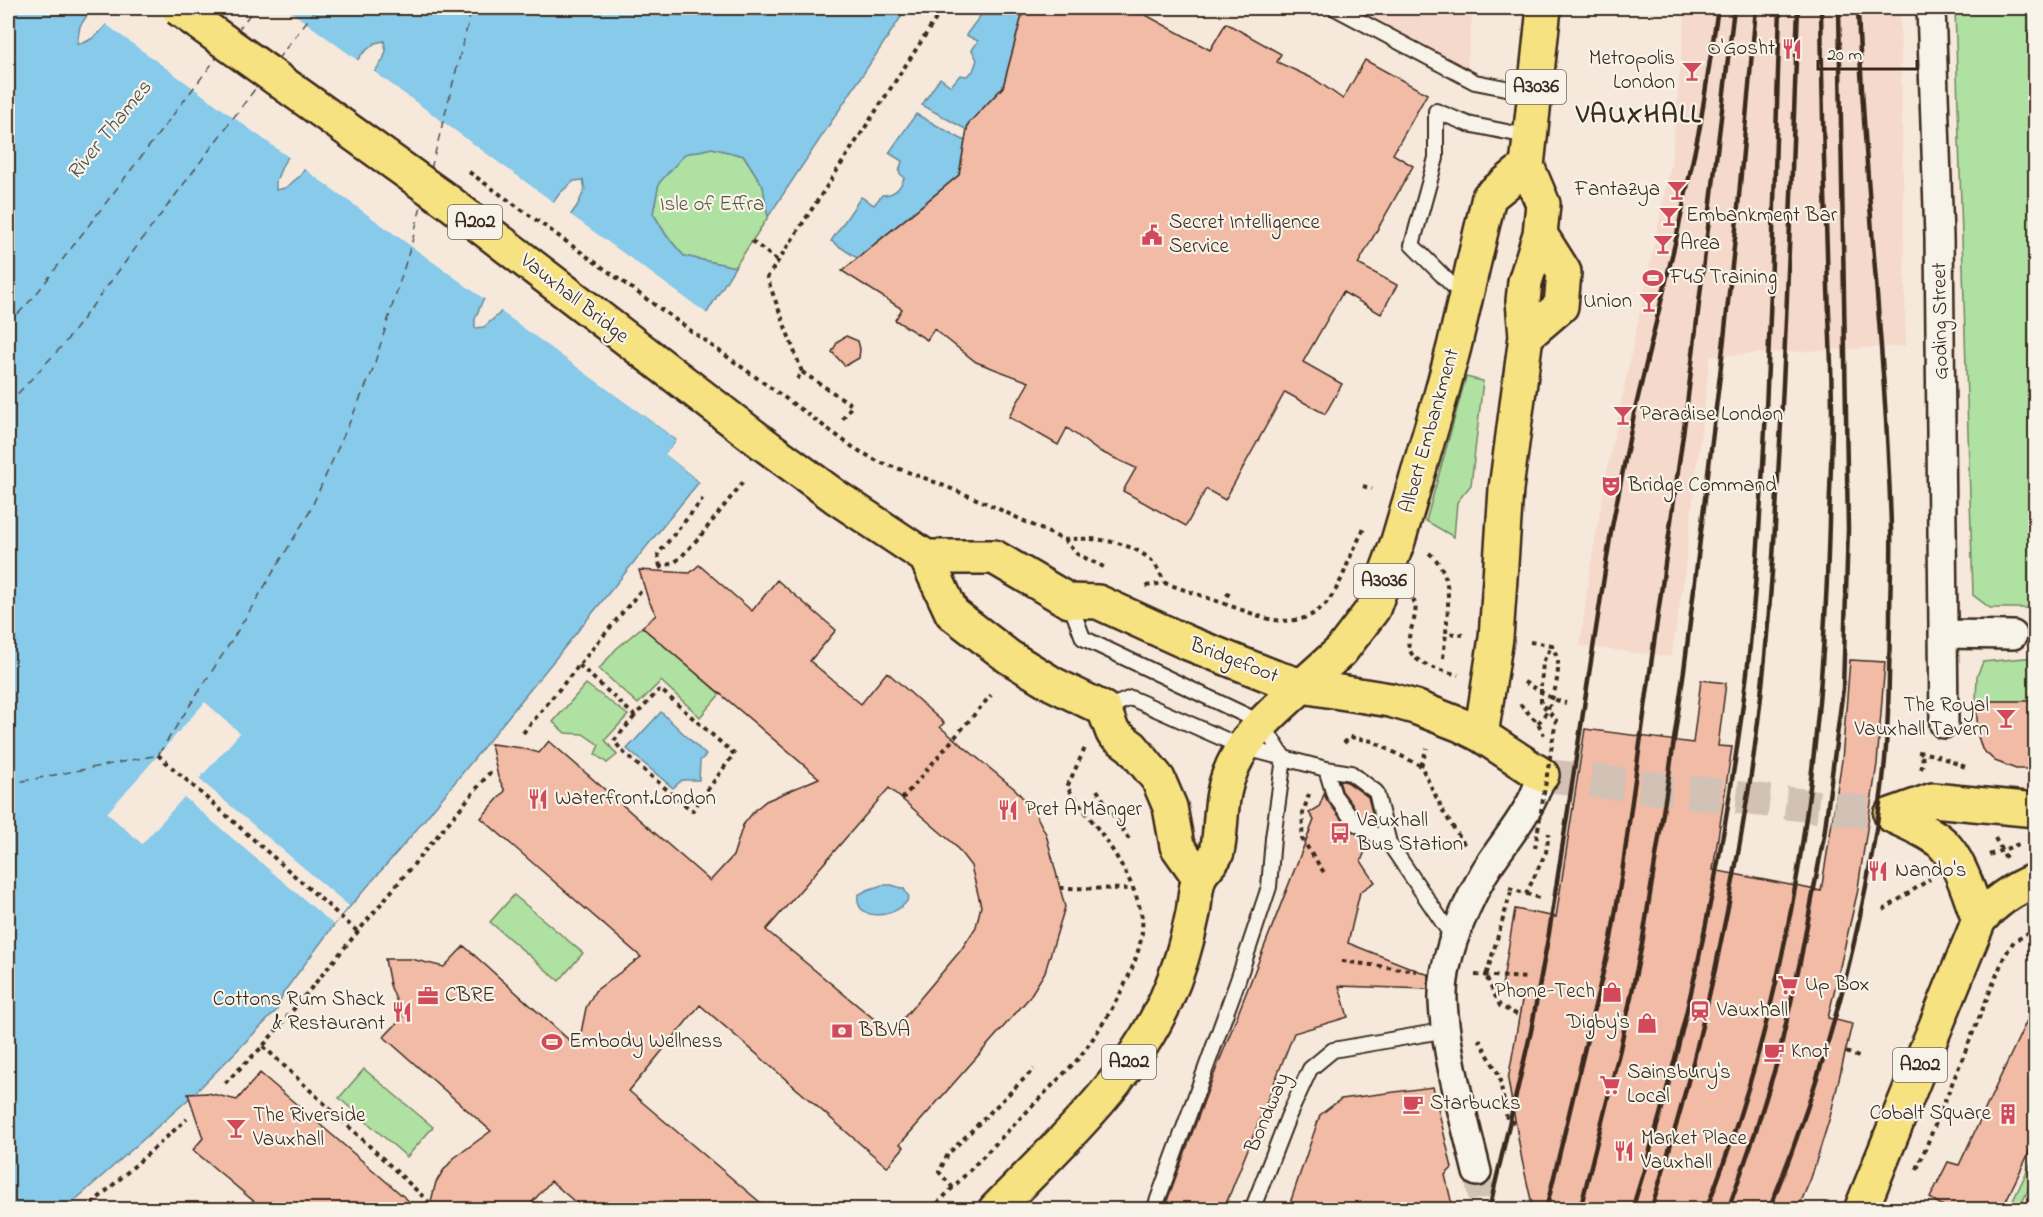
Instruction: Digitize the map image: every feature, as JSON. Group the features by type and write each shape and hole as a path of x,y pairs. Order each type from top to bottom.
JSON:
{"main road":[{"name":"Vauxhall Bridge","path":"178,8 450,203 765,445 836,497 926,557"},
{"name":"A3036","path":"1481,735 1496,638 1506,489 1526,336 1561,306 1564,272 1540,234 1543,204 1529,151 1536,94 1542,8"},
{"name":"Albert Embankment","path":"1302,686 1341,651 1373,609 1398,541 1452,357 1489,197 1529,151"},
{"name":"Bridgefoot","path":"926,557 994,557 1069,601 1098,602 1239,664 1302,686 1389,700 1433,714 1549,761"},
{"path":"926,557 952,613 1009,657 1053,684 1104,709 1113,733 1132,747 1158,779 1170,807 1177,846 1199,877"},
{"name":"A202","path":"995,1209 1074,1129 1118,1077 1146,1038 1166,1000 1182,956 1193,915 1199,877 1216,854 1230,769 1252,735 1302,686"},
{"path":"1979,920 1959,867 1941,842 1892,815 1933,800 1974,790 2036,810"},
{"name":"A202","path":"1861,1209 1979,920 1992,905 2004,896 2022,871"}],"street":[{"name":"Goding Street","path":"1931,8 1939,237 1944,724"},
{"path":"1943,634 2013,635"},
{"path":"1477,1172 1455,1080 1447,1030 1443,1000 1446,973 1454,939 1485,872 1532,800 1549,761"}],"lane":[{"path":"1335,8 1475,82 1536,94"},
{"path":"1466,299 1412,245 1436,158 1436,111 1529,151"},
{"path":"1069,601 1083,638 1252,735 1284,758 1351,773 1376,792 1389,843 1454,939"},
{"path":"1104,709 1131,698 1252,735 1284,758"},
{"path":"1154,1209 1238,981 1269,887 1275,816 1284,758"},
{"path":"1326,769 1334,795 1355,823 1389,843"},
{"name":"Bondway","path":"1252,1209 1288,1117 1310,1069 1333,1050 1447,1030"}],"path":[{"path":"842,420 852,405 802,372 767,278 943,8"},
{"name":"Vauxhall Bridge","path":"461,166 854,448 879,462 952,488 1064,540"},
{"path":"752,241 778,261"},
{"path":"797,379 802,372"},
{"path":"703,499 658,554 659,568 675,562 682,556 743,482"},
{"path":"1363,486 1372,489"},
{"path":"1064,540 1083,537 1131,548 1155,565 1165,583"},
{"path":"1064,540 1077,554 1116,572"},
{"path":"1424,551 1431,554 1441,566 1447,581 1448,597 1443,658"},
{"path":"1136,582 1146,586 1165,583 1265,618 1279,622 1294,622 1309,617 1321,609 1334,593 1346,571"},
{"path":"1227,596 1230,588"},
{"path":"523,733 642,589"},
{"path":"1409,595 1416,606 1416,614 1408,634 1410,652 1423,663 1464,677"},
{"path":"1446,633 1467,635"},
{"path":"1525,641 1552,645"},
{"path":"1535,848 1556,720 1541,703 1543,662 1552,645"},
{"path":"1538,723 1553,699 1558,662 1552,645"},
{"path":"579,665 635,716"},
{"path":"1524,682 1553,699 1566,703"},
{"path":"660,689 734,754 692,811 624,753 614,741 635,716 660,689"},
{"path":"902,799 991,695"},
{"path":"1516,700 1538,723 1544,735 1549,761"},
{"path":"1344,743 1350,737 1372,741 1421,766 1444,813 1470,852"},
{"path":"931,1209 1079,1058 1122,992 1132,966 1142,933 1142,915 1133,889 1101,833 1067,787 1088,741"},
{"path":"1421,766 1427,748"},
{"path":"1919,774 1923,764 1920,753 1935,755 1969,769 1974,790"},
{"path":"158,755 357,931"},
{"path":"225,1083 263,1046 492,770"},
{"path":"1097,790 1130,841"},
{"path":"1310,790 1303,813 1302,839 1324,874"},
{"path":"1991,833 2002,850 2022,871"},
{"path":"2002,850 2014,845"},
{"path":"1882,910 1932,878"},
{"path":"1515,880 1486,976 1500,1006 1520,1016"},
{"path":"1503,885 1539,898"},
{"path":"1060,888 1133,889"},
{"path":"1912,1179 2004,957 2014,941 2036,930"},
{"path":"1342,961 1418,971"},
{"path":"1473,984 1474,975 1528,978"},
{"path":"1475,1033 1499,1075 1507,1119 1515,1124"},
{"path":"263,1046 431,1204"},
{"path":"1846,1052 1861,1058"},
{"path":"953,1188 939,1172 948,1154 1034,1069"},
{"path":"85,1209 187,1119"}],"shaded area":[{"path":"1353,8 1473,8 1467,69 1435,52"},
{"path":"1686,8 1900,8 1906,346 1710,356 1683,586 1671,657 1580,646 1589,575 1609,460 1671,164"}],"green space":[{"path":"1955,8 2035,8 2035,657 2030,608 1990,608 1973,595"},
{"name":"Isle of Effra","path":"712,148 744,156 763,186 768,217 735,267 684,256 666,235 653,213 659,183 685,154"},
{"path":"1466,377 1483,381 1471,485 1457,502 1454,537 1426,521"},
{"path":"642,627 720,694 700,717 661,681 638,704 599,669 616,649"},
{"path":"2035,657 2035,701 1976,701 1977,676 1983,662"},
{"path":"586,684 628,715 605,740 617,755 607,763 595,754 599,745 583,734 565,733 553,722"},
{"path":"514,895 583,953 559,981 490,922"},
{"path":"364,1069 433,1127 407,1157 339,1098"},
{"path":"2031,1163 2035,1166 2035,1175 2019,1209 2009,1209"}],"water":[{"name":"River Thames","path":"8,8 92,8 80,26 77,44 96,36 119,8 907,8 768,217 763,186 744,156 712,148 685,154 659,183 653,213 666,235 684,256 735,267 708,311 637,410 677,440 666,454 699,482 412,835 334,925 283,993 277,1010 192,1096 64,1210 8,1209","holes":["384,41 386,51 383,60 300,176 285,188 276,190 276,181 283,164 361,55 375,43","583,180 585,189 577,206 499,314 484,327 475,328 475,319 482,302 560,193 574,181"]},
{"path":"986,8 1024,8 1003,87 968,124 967,130 922,105 940,78 951,86 960,75 967,76 973,71 977,60 972,50 978,41 966,35"},
{"path":"916,114 965,141 959,175 857,258 831,241 861,197 874,205 882,195 893,193 901,185 904,178 899,172 902,161 889,153"},
{"path":"661,712 706,755 700,761 699,780 682,780 673,788 627,749"},
{"path":"882,885 904,889 909,897 905,904 889,913 879,915 863,911 859,905 858,895"}],"pier":[{"path":"115,8 286,8 360,62 291,159 104,23"},
{"path":"373,71 556,204 487,301 303,168"},
{"path":"568,213 709,315 641,409 680,438 680,442 670,454 702,480 702,484 665,454 677,440 499,310"},
{"path":"205,702 240,733 199,779 349,906 334,925 184,797 142,844 107,813"}],"building":[{"path":"1024,8 1133,8 1210,50 1226,23 1281,54 1277,62 1314,79 1343,99 1365,60 1427,94 1393,154 1413,166 1358,264 1397,285 1381,314 1343,292 1303,362 1342,384 1325,414 1285,392 1225,500 1206,489 1186,526 1123,491 1136,468 1097,450 1067,428 1058,445 1009,417 1029,382 976,362 934,329 927,340 895,320 902,309 842,271 959,175 968,124 1003,87"},
{"path":"846,336 858,341 860,349 859,358 845,366 832,352 838,341"},
{"path":"699,565 752,611 777,580 836,630 810,661 861,704 887,672 944,723 940,727 1016,790 1034,811 1046,834 1065,907 1045,972 1029,998 900,1144 904,1147 887,1167 700,1005 629,1091 768,1209 583,1209 551,1181 526,1209 429,1209 436,1182 443,1171 454,1158 491,1131 384,1037 403,1017 390,985 385,959 411,959 444,967 464,946 578,1048 586,1008 595,991 641,957 481,818 505,791 498,777 491,744 539,753 549,741 710,881 733,856 743,825 755,810 766,801 819,778 642,627 656,615 648,599 639,570 690,573","holes":["889,788 954,844 971,866 981,906 976,927 961,950 891,1033 766,930"]},
{"path":"1850,660 1885,662 1877,764 1857,894 1828,1018 1852,1024 1830,1117 1811,1178 1798,1209 1533,1209 1508,1080 1523,995 1501,992 1515,909 1556,917 1585,729 1693,743 1701,680 1726,683 1718,746 1732,747 1713,870 1821,891 1842,760"},
{"name":"The Royal Vauxhall Tavern","path":"1976,701 2036,701 2036,769 2016,769 1995,761 1982,749 1978,736"},
{"path":"1339,780 1347,782 1368,797 1375,824 1361,816 1342,791"},
{"path":"1324,794 1348,828 1369,842 1361,861 1375,882 1360,892 1348,943 1429,975 1428,989 1339,986 1348,1017 1294,1033 1224,1209 1164,1209 1314,820 1309,813 1319,807"},
{"name":"Cobalt Square","path":"2036,1001 2036,1138 2002,1209 1948,1209 1930,1198 1948,1162 1959,1165"},
{"path":"260,1073 418,1209 263,1209 193,1150 203,1138 188,1094 208,1093 237,1100"},
{"path":"1433,1087 1452,1168 1445,1175 1453,1209 1288,1209 1320,1115 1341,1099"}],"ferry route":[{"path":"237,31 255,8"},
{"path":"277,60 317,8"},
{"path":"431,169 472,8"},
{"path":"8,324 34,297 218,56"},
{"path":"8,404 63,345 258,85"},
{"path":"8,784 158,755 232,640 309,513 372,372 422,202"}],"tunnel":[{"path":"1542,775 1891,815"},
{"path":"1477,1172 1484,1210"}],"railway":[{"path":"1489,1210 1531,1031 1549,933 1611,532 1634,414 1677,235 1700,126 1718,8"},
{"path":"1546,1210 1611,939 1622,873 1686,413 1734,8"},
{"path":"1580,1210 1620,1049 1642,944 1669,775 1720,375 1756,8"},
{"path":"1632,1210 1670,1078 1702,944 1727,809 1747,673 1757,569 1766,408 1780,8"},
{"path":"1651,1210 1696,1051 1721,944 1756,741 1777,499 1798,8"},
{"path":"1706,1210 1736,1127 1761,1043 1782,957 1798,871 1819,697 1826,609 1832,417 1821,8"},
{"path":"1728,1210 1778,1059 1800,962 1824,836 1843,689 1848,529 1839,8"},
{"path":"1769,1210 1823,1060 1850,958 1872,855 1887,734 1891,527 1885,397 1865,138 1858,8"}],"place":[{"name":"O'Gosht","path":"1792,49"},
{"name":"Metropolis London","path":"1692,71"},
{"name":"Fantazya","path":"1677,190"},
{"name":"Embankment Bar","path":"1669,216"},
{"name":"Secret Intelligence Service","path":"1152,235"},
{"name":"Area","path":"1663,244"},
{"name":"F45 Training","path":"1653,278"},
{"name":"Union","path":"1649,302"},
{"name":"Paradise London","path":"1623,415"},
{"name":"Bridge Command","path":"1611,486"},
{"name":"The Royal Vauxhall Tavern","path":"2006,718"},
{"name":"Waterfront.London","path":"538,799"},
{"name":"Pret A Manger","path":"1008,810"},
{"name":"Vauxhall Bus Station","path":"1340,833"},
{"name":"Nando's","path":"1878,871"},
{"name":"Up Box","path":"1788,985"},
{"name":"Phone-Tech","path":"1612,992"},
{"name":"CBRE","path":"428,996"},
{"name":"Vauxhall","path":"1700,1011"},
{"name":"Cottons Rum Shack & Restaurant","path":"402,1012"},
{"name":"Digby's","path":"1647,1023"},
{"name":"BBVA","path":"842,1031"},
{"name":"Embody Wellness","path":"552,1042"},
{"name":"Knot","path":"1774,1052"},
{"name":"Sainsbury's Local","path":"1610,1085"},
{"name":"Starbucks","path":"1413,1104"},
{"name":"Cobalt Square","path":"2008,1114"},
{"name":"The Riverside Vauxhall","path":"236,1128"},
{"name":"Market Place Vauxhall","path":"1624,1151"}],"district":[{"name":"VAUXHALL","path":"1639,115"}]}
